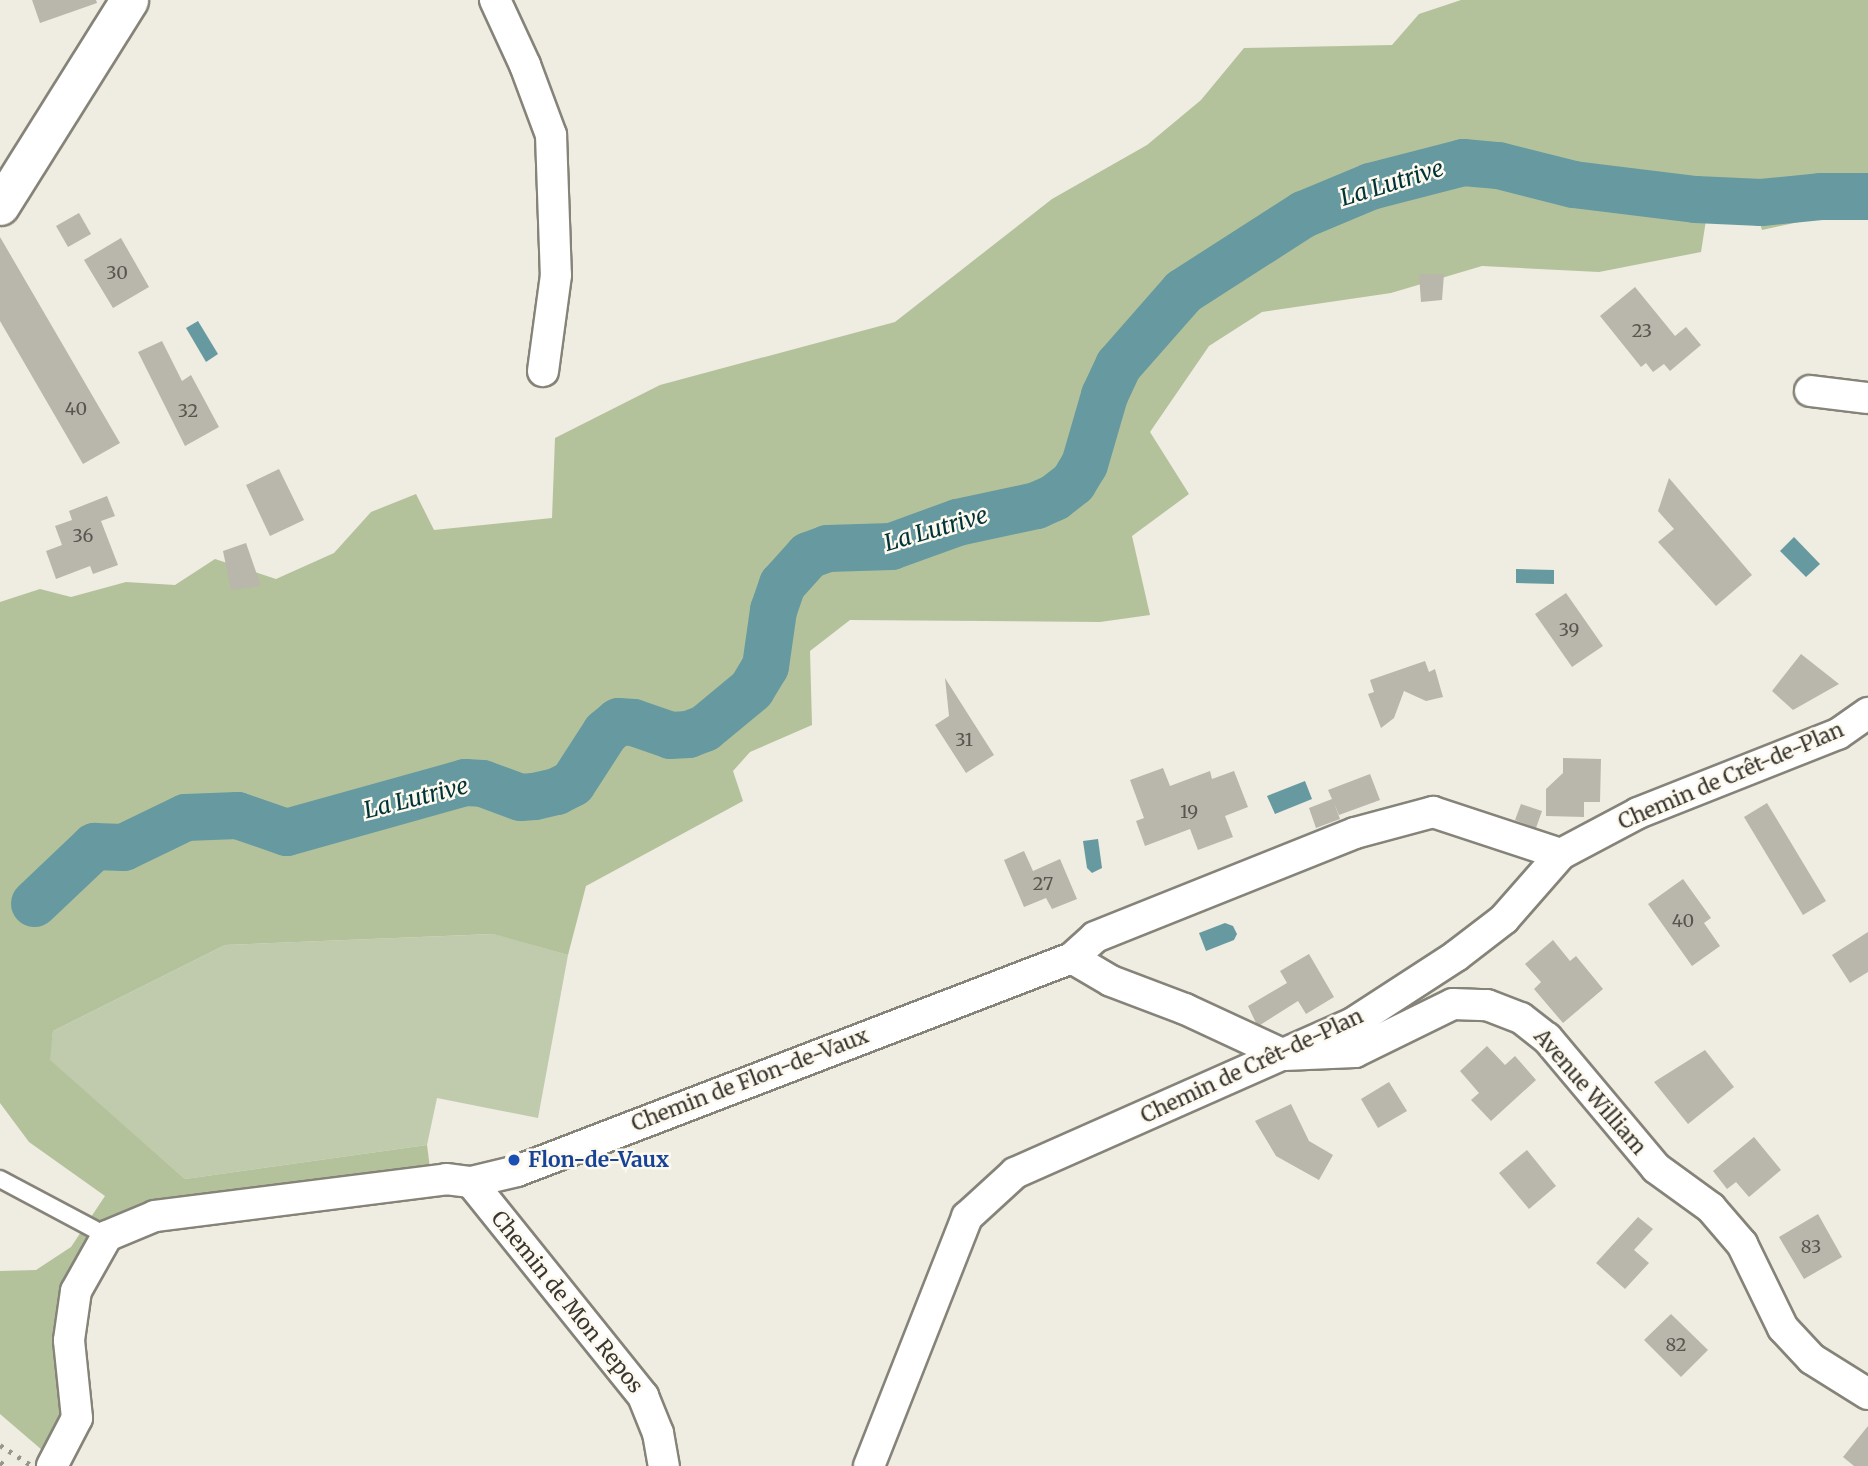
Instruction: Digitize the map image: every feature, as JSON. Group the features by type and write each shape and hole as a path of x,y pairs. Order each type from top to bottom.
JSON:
{"street":[{"path":"0,206 128,0"},
{"path":"495,0 525,65 551,135 556,275 543,371"},
{"path":"1810,391 1868,398"},
{"name":"Chemin de Crêt-de-Plan","path":"869,1466 967,1217 1015,1173 1353,1023 1456,956 1504,919 1561,854 1638,813 1838,734 1868,713"},
{"name":"Chemin de Flon-de-Vaux","path":"107,1236 155,1216 446,1179 471,1182 517,1171 1072,958 1095,937 1354,833 1433,812 1561,854"},
{"name":"Avenue William","path":"1072,958 1111,981 1185,1009 1284,1055 1355,1052 1453,1004 1487,1005 1521,1018 1547,1038 1656,1168 1712,1208 1742,1244 1783,1328 1812,1359 1868,1394"},
{"name":"Chemin de Mon Repos","path":"471,1182 643,1396 657,1433 664,1466"},
{"path":"52,1466 77,1418 69,1340 76,1292 107,1236"}],"lane":[{"path":"0,1179 107,1236"}],"green space":[{"path":"1461,0 1868,0 1868,187 1801,188 1799,222 1762,230 1751,196 1709,201 1701,252 1599,272 1482,266 1391,293 1262,312 1209,346 1150,432 1189,494 1132,536 1150,615 1100,622 850,620 810,651 812,725 750,752 733,771 743,801 586,886 568,955 493,934 225,945 53,1031 50,1060 185,1179 427,1145 430,1168 107,1236 76,1292 73,1392 49,1456 0,1414 0,1271 36,1270 71,1247 105,1196 29,1142 0,1103 0,602 40,589 71,597 126,582 175,585 215,559 276,579 334,553 371,512 416,494 434,530 552,518 555,438 660,385 895,322 1052,199 1147,145 1201,100 1244,48 1392,45 1419,14"},
{"path":"494,934 568,955 538,1118 437,1098 427,1145 185,1179 49,1060 53,1031 225,945"}],"water":[{"path":"198,321 218,354 206,362 186,328"},
{"path":"1794,537 1820,564 1806,577 1780,551"},
{"path":"1516,569 1554,570 1554,584 1516,583"},
{"path":"1305,781 1312,799 1275,814 1267,796"},
{"path":"1098,839 1102,868 1092,873 1087,868 1083,841"},
{"path":"1225,923 1233,926 1237,934 1234,940 1206,951 1199,933"}],"building":[{"path":"32,0 96,0 97,3 40,23"},
{"path":"79,213 91,234 68,247 56,226"},
{"path":"0,237 120,443 83,464 0,321"},
{"path":"121,238 149,287 113,308 84,260"},
{"path":"1419,274 1444,274 1442,300 1421,302"},
{"path":"1635,287 1675,336 1686,327 1701,345 1670,371 1664,364 1653,372 1646,363 1641,367 1600,316"},
{"path":"162,341 182,381 191,375 219,427 185,446 138,352"},
{"path":"279,469 304,520 270,536 246,485"},
{"path":"1669,478 1752,575 1716,606 1658,542 1674,529 1658,511"},
{"path":"107,496 115,516 101,521 118,565 93,574 90,566 56,579 46,551 62,545 55,526 72,520 69,511"},
{"path":"246,543 261,586 231,590 223,551"},
{"path":"1566,593 1603,646 1572,667 1535,614"},
{"path":"1801,654 1839,684 1793,710 1772,691"},
{"path":"1425,661 1429,672 1435,669 1443,697 1426,701 1404,691 1394,718 1381,728 1368,694 1374,692 1370,680"},
{"path":"945,678 994,755 966,773 935,725 949,716"},
{"path":"1563,758 1601,759 1600,802 1584,802 1584,817 1546,816 1546,789 1563,773"},
{"path":"1163,768 1170,786 1210,771 1212,779 1234,771 1248,807 1225,816 1233,837 1198,850 1190,829 1145,846 1136,821 1144,818 1130,780"},
{"path":"1370,774 1380,800 1339,815 1334,803 1340,819 1316,828 1309,808 1332,799 1328,790"},
{"path":"1767,803 1826,901 1803,915 1744,817"},
{"path":"1521,804 1542,811 1536,828 1515,820"},
{"path":"1024,851 1033,871 1060,859 1077,899 1052,909 1046,898 1024,907 1004,860"},
{"path":"1683,879 1711,918 1704,923 1720,946 1692,966 1648,904"},
{"path":"1868,932 1868,972 1850,983 1832,955"},
{"path":"1553,940 1570,961 1576,956 1603,989 1563,1023 1534,989 1541,982 1525,964"},
{"path":"1309,954 1334,997 1306,1014 1298,1001 1260,1025 1256,1023 1248,1006 1287,983 1280,971"},
{"path":"1487,1046 1505,1065 1515,1056 1536,1080 1491,1121 1471,1100 1479,1093 1460,1071"},
{"path":"1705,1050 1734,1087 1688,1124 1654,1082"},
{"path":"1389,1082 1407,1111 1378,1128 1361,1099"},
{"path":"1291,1104 1309,1141 1333,1155 1319,1180 1276,1156 1255,1121"},
{"path":"1754,1137 1781,1170 1749,1197 1736,1182 1727,1189 1713,1171"},
{"path":"1527,1150 1556,1186 1529,1209 1499,1173"},
{"path":"1818,1214 1842,1257 1804,1279 1779,1237"},
{"path":"1638,1217 1653,1229 1634,1250 1649,1263 1625,1289 1596,1263"},
{"path":"1671,1314 1708,1350 1681,1377 1644,1340"},
{"path":"1868,1426 1868,1466 1854,1466 1843,1457"}],"waterway":[{"name":"La Lutrive","path":"34,903 94,846 123,847 185,817 237,815 286,832 465,782 482,783 520,797 534,796 556,791 572,783 605,732 618,721 633,722 670,735 688,734 704,728 751,689 765,666 773,610 782,584 808,555 827,548 891,546 957,522 1036,505 1054,497 1073,482 1084,464 1104,395 1118,365 1183,291 1303,214 1370,186 1463,162 1498,165 1573,184 1695,199 1761,202 1820,196 1868,196"}],"railway":[{"path":"0,1445 32,1466"},
{"path":"0,1462 6,1466"}],"place":[{"name":"Flon-de-Vaux","path":"514,1160"}]}
